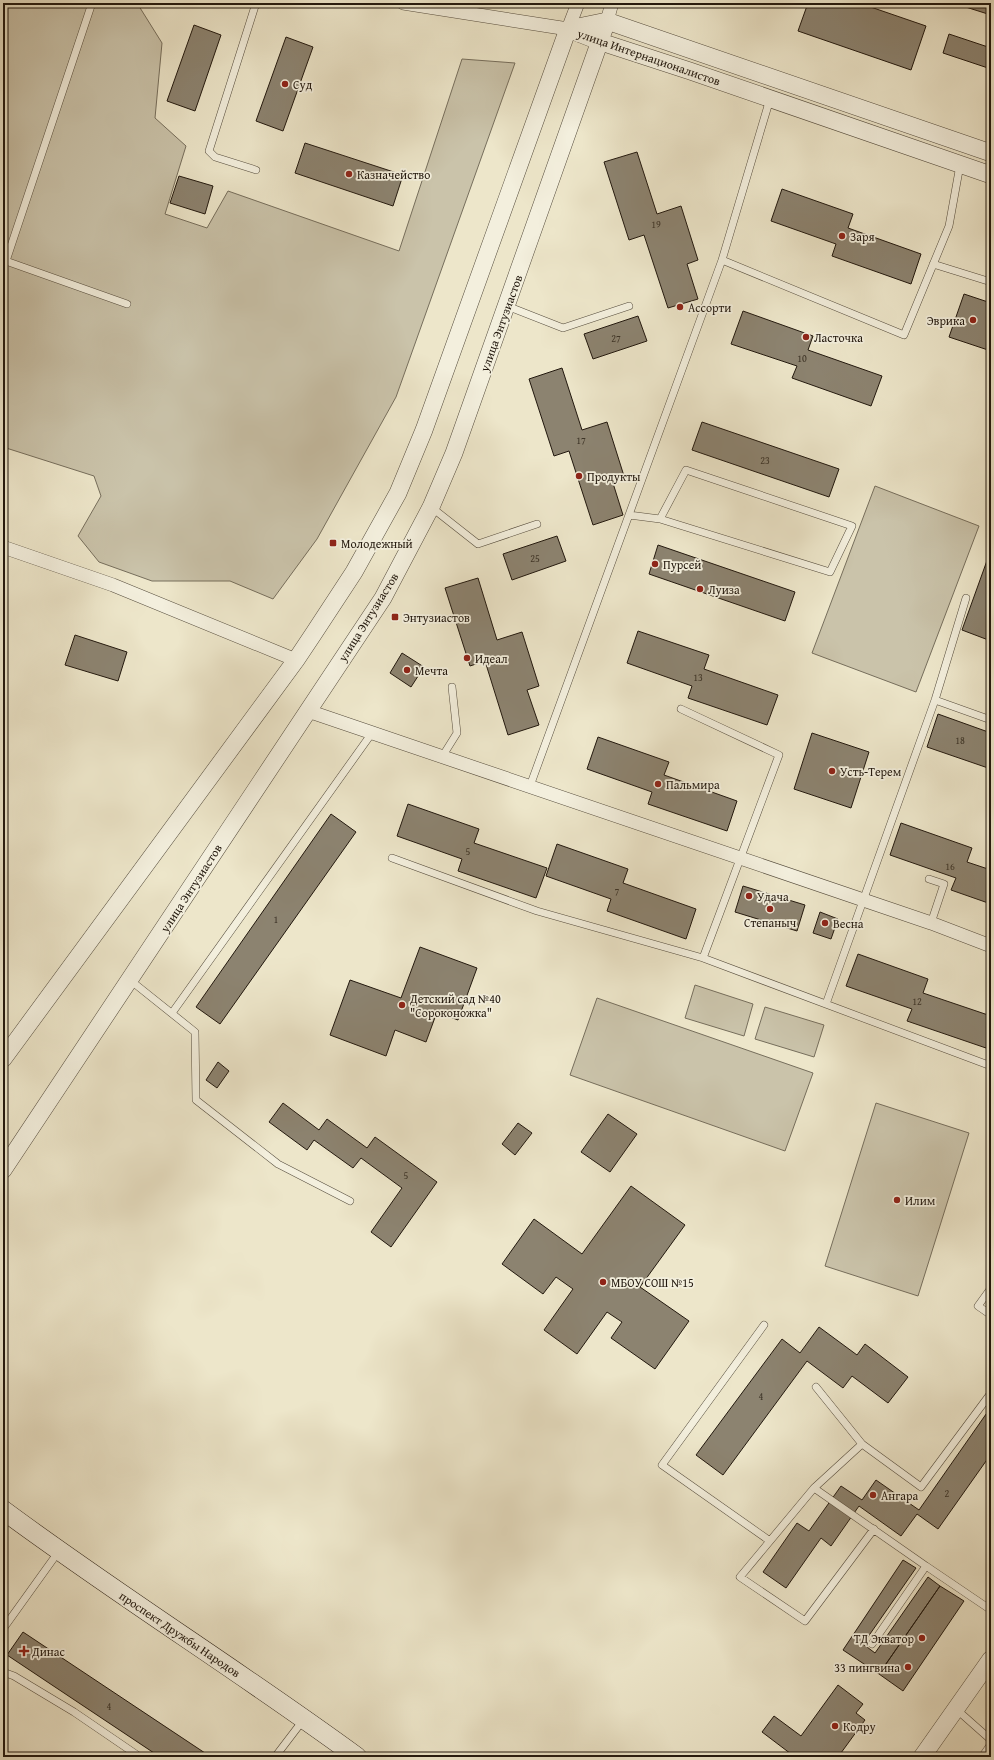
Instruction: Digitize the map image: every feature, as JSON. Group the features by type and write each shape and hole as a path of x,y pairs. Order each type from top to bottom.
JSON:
{"main road":[{"name":"проспект Дружбы Народов","path":"3,1510 59,1551 357,1757"}],"street":[{"path":"404,3 568,29"},
{"path":"3,1059 296,660 354,572 398,493 424,430 578,3"},
{"name":"улица Энтузиастов","path":"3,1170 383,598 431,507 454,453 507,306 600,42 612,3"},
{"name":"улица Интернационалистов","path":"568,29 607,21 991,153"},
{"name":"улица Интернационалистов","path":"568,29 600,42 991,175"},
{"path":"3,547 113,585 296,660"},
{"path":"308,711 931,923 991,946"},
{"path":"922,1757 991,1659"}],"lane":[{"path":"92,3 5,261 127,304"},
{"path":"256,3 209,151 215,157 256,170"},
{"path":"530,786 722,260 770,99"},
{"path":"722,260 904,335 949,226 960,165"},
{"path":"933,264 991,282"},
{"path":"507,306 563,328 629,306"},
{"path":"629,515 660,519 830,572 852,526 686,470 660,519"},
{"path":"431,507 478,544 537,524"},
{"path":"826,1004 935,700 966,598"},
{"path":"442,757 457,733 452,687"},
{"path":"935,700 991,720"},
{"path":"681,709 779,755 703,958"},
{"path":"172,1013 372,733"},
{"path":"392,858 537,912 703,958 991,1066"},
{"path":"929,879 944,884 931,923"},
{"path":"130,980 195,1032 196,1100 278,1164 350,1201"},
{"path":"991,1288 978,1306 991,1315"},
{"path":"764,1325 662,1465 770,1541"},
{"path":"816,1387 862,1444 921,1487 991,1393"},
{"path":"862,1444 814,1488 740,1577 805,1621 874,1529"},
{"path":"814,1488 991,1610"},
{"path":"3,1629 59,1551"},
{"path":"872,1644 926,1566"},
{"path":"3,1672 14,1676 74,1712 140,1757"},
{"path":"956,1709 991,1740"},
{"path":"275,1757 304,1719"},
{"path":"982,1757 991,1744"}],"shaded area":[{"path":"3,3 137,3 162,43 155,118 186,146 165,214 207,228 228,191 399,251 462,59 515,63 396,397 317,539 273,599 230,581 152,581 99,562 78,536 101,496 94,476 3,447"},
{"path":"875,486 979,526 916,692 812,653"},
{"path":"695,985 753,1004 744,1036 685,1018"},
{"path":"597,998 813,1073 785,1151 570,1075"},
{"path":"765,1007 824,1025 814,1057 755,1039"},
{"name":"Илим","path":"876,1103 969,1133 918,1296 825,1266"}],"building":[{"path":"808,3 859,3 926,26 911,70 798,31"},
{"path":"953,3 991,3 991,15"},
{"path":"194,25 221,35 195,111 167,101"},
{"path":"949,34 991,48 991,69 943,53"},
{"name":"Суд","path":"286,37 313,47 283,131 256,121"},
{"name":"Казначейство","path":"305,143 403,175 393,206 295,173"},
{"path":"637,152 657,214 681,206 698,260 687,264 698,299 668,308 644,235 629,240 604,162"},
{"path":"179,176 213,186 205,214 170,203"},
{"name":"Заря","path":"782,189 853,214 848,228 921,254 911,284 832,256 836,244 771,221"},
{"name":"Эврика","path":"964,294 991,303 991,351 949,337"},
{"path":"743,311 813,336 808,350 882,376 871,406 792,378 797,366 731,344"},
{"path":"638,316 647,341 593,359 584,334"},
{"path":"562,368 582,430 607,422 624,476 612,480 623,515 593,525 569,451 554,456 529,379"},
{"path":"702,422 839,469 829,497 692,450"},
{"path":"557,536 566,561 512,580 503,554"},
{"path":"658,545 795,592 785,621 649,574"},
{"path":"989,555 991,556 991,641 962,630"},
{"path":"478,578 497,640 522,632 539,686 527,690 539,725 508,735 485,661 470,666 445,588"},
{"path":"638,631 709,655 704,669 778,695 767,725 688,698 692,686 627,663"},
{"path":"75,635 127,652 118,681 65,665"},
{"name":"Мечта","path":"402,653 424,667 411,687 390,673"},
{"path":"938,714 991,733 991,769 927,747"},
{"name":"Усть-Терем","path":"812,733 869,752 851,808 794,789"},
{"name":"Пальмира","path":"598,737 669,762 664,775 737,801 727,831 648,804 652,792 587,769"},
{"path":"991,772 991,782 988,781"},
{"path":"408,804 479,829 474,843 547,868 536,898 458,871 462,859 397,836"},
{"path":"331,814 356,832 220,1024 196,1007"},
{"path":"901,823 972,848 967,862 991,870 991,904 951,890 956,878 890,855"},
{"path":"557,844 628,869 623,883 696,909 686,939 607,911 611,899 546,876"},
{"name":"Степаныч","path":"743,886 805,905 797,931 735,912"},
{"path":"820,912 838,919 831,939 813,933"},
{"name":"Детский сад №40 \"Сороконожка\"","path":"420,947 477,968 458,1020 437,1012 426,1042 395,1030 386,1056 330,1035 350,980 401,998"},
{"path":"858,954 928,979 923,993 991,1016 991,1035 986,1048 907,1021 912,1009 846,986"},
{"path":"218,1062 229,1071 217,1088 206,1080"},
{"path":"283,1103 319,1130 327,1119 367,1148 375,1137 437,1182 391,1247 371,1232 402,1188 361,1158 353,1168 314,1140 307,1150 269,1122"},
{"path":"608,1114 637,1134 610,1172 581,1152"},
{"path":"518,1123 532,1133 515,1155 502,1144"},
{"name":"МБОУ СОШ №15","path":"631,1186 685,1225 640,1287 689,1321 655,1369 611,1338 622,1322 607,1312 577,1354 544,1330 573,1289 556,1277 543,1294 502,1264 534,1219 582,1254"},
{"path":"819,1327 857,1355 865,1344 908,1377 888,1403 852,1376 843,1388 807,1361 723,1475 696,1455 782,1339 800,1353"},
{"path":"991,1407 991,1454 938,1529 917,1514 901,1536 859,1506 831,1546 821,1538 786,1588 763,1572 797,1523 809,1531 841,1486 862,1500 876,1480 919,1510"},
{"path":"903,1560 916,1568 863,1644 875,1653 928,1577 940,1586 879,1674 843,1650"},
{"name":"ТД Экватор","path":"940,1586 964,1601 903,1691 879,1674"},
{"path":"23,1632 211,1757 160,1757 7,1655"},
{"name":"Кодру","path":"838,1685 863,1704 856,1713 865,1720 838,1757 829,1757 826,1755 824,1757 795,1757 762,1732 774,1716 801,1736"}],"place":[{"name":"Суд","path":"285,84"},
{"name":"Казначейство","path":"349,174"},
{"name":"Заря","path":"842,236"},
{"name":"Ассорти","path":"680,307"},
{"name":"Эврика","path":"973,320"},
{"name":"Ласточка","path":"806,337"},
{"name":"Продукты","path":"579,476"},
{"name":"Молодежный","path":"333,543"},
{"name":"Пурсей","path":"655,564"},
{"name":"Луиза","path":"700,589"},
{"name":"Энтузиастов","path":"395,617"},
{"name":"Идеал","path":"467,658"},
{"name":"Мечта","path":"407,670"},
{"name":"Усть-Терем","path":"832,771"},
{"name":"Пальмира","path":"658,784"},
{"name":"Удача","path":"749,896"},
{"name":"Степаныч","path":"770,909"},
{"name":"Весна","path":"825,923"},
{"name":"Детский сад №40 \"Сороконожка\"","path":"402,1005"},
{"name":"Илим","path":"897,1200"},
{"name":"МБОУ СОШ №15","path":"603,1282"},
{"name":"Ангара","path":"873,1495"},
{"name":"ТД Экватор","path":"922,1638"},
{"name":"Динас","path":"24,1651"},
{"name":"33 пингвина","path":"908,1667"},
{"name":"Кодру","path":"835,1726"}]}
